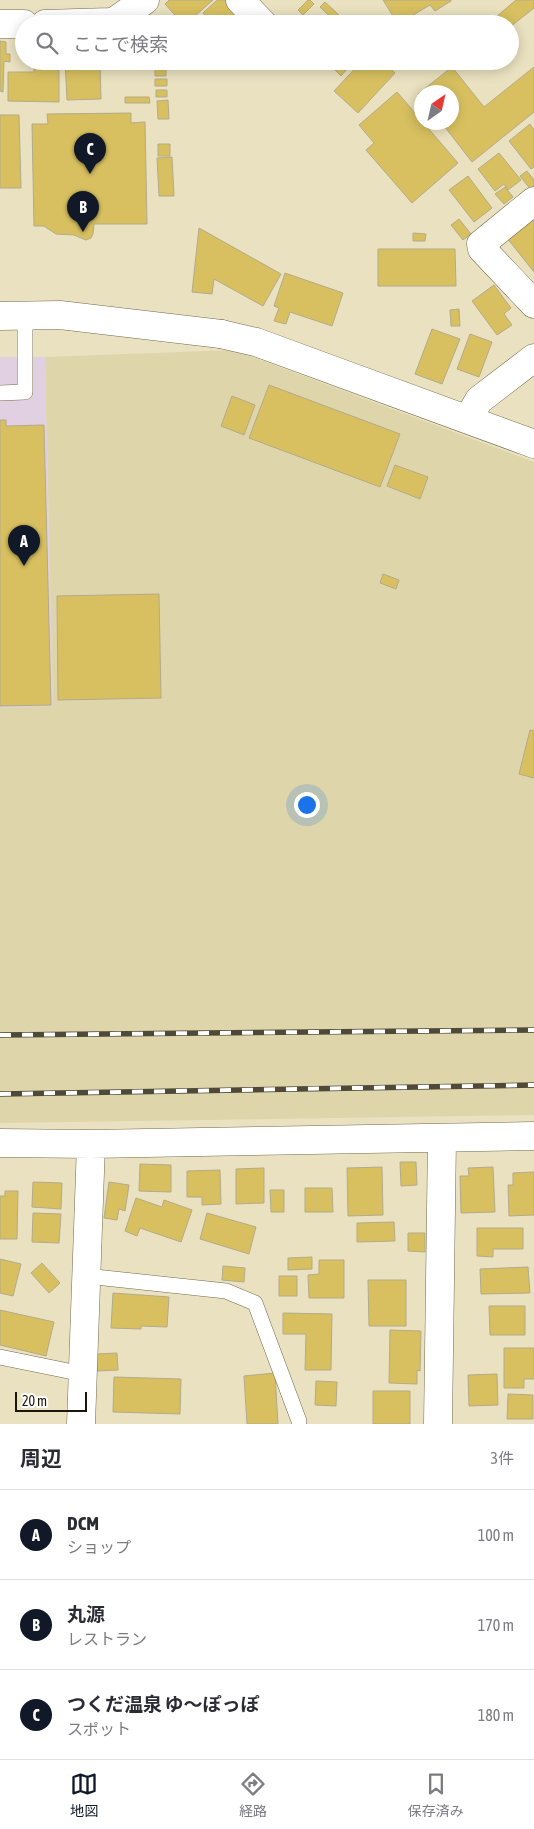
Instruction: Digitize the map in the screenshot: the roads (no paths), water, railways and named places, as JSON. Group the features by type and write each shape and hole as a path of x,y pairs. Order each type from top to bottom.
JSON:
{"street":[{"path":"124,15 145,0"},
{"path":"240,0 254,15"},
{"path":"0,24 15,24"},
{"path":"534,201 481,244 482,248 510,281 534,304"},
{"path":"13,315 76,317 221,334 256,342 534,444"},
{"path":"468,419 479,400 534,358"},
{"path":"0,1143 90,1144 534,1136"},
{"path":"438,1424 442,1138"},
{"path":"81,1424 90,1144"}],"lane":[{"path":"0,393 25,392 13,315"},
{"path":"86,1276 226,1291 255,1304 299,1421"},
{"path":"0,1357 83,1374"}],"railway":[{"path":"0,1035 534,1030"},
{"path":"0,1094 534,1085"}],"place":[{"name":"つくだ温泉 ゆ～ぽっぽ","path":"90,174"},
{"name":"丸源","path":"83,232"},
{"name":"DCM","path":"24,566"}]}
